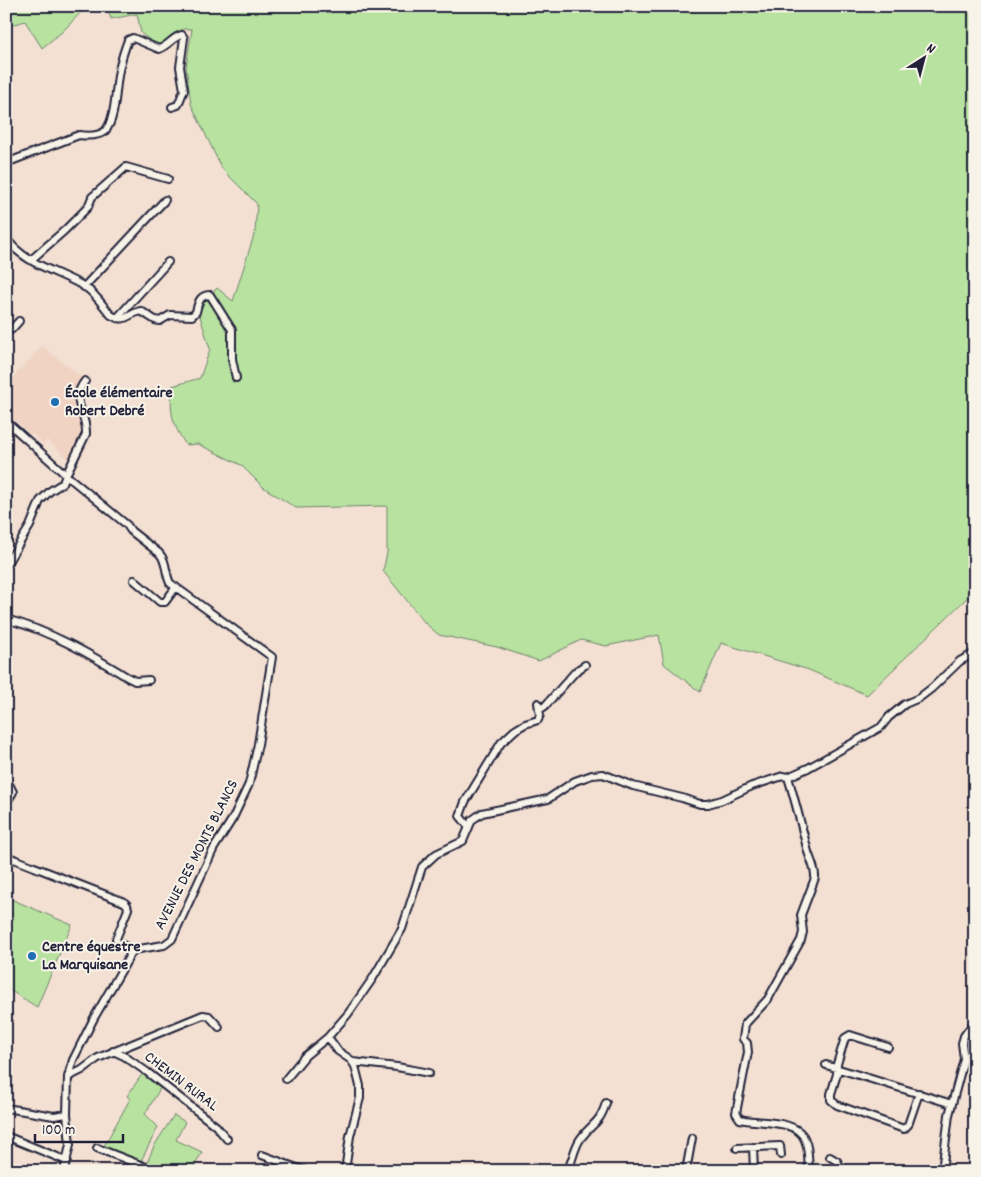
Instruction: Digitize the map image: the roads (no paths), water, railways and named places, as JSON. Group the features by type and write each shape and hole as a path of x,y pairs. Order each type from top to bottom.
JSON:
{"street":[{"path":"6,163 78,136 103,133 111,119 120,66 128,40 133,38 159,49 179,35 182,35 184,38 180,67 184,90 178,105 172,107"},
{"path":"31,260 88,207 92,197 126,167 168,179"},
{"path":"84,287 165,200"},
{"path":"6,238 13,248 31,260 84,287 116,318 124,319 141,310 155,320 160,321 170,315 192,316 196,312 201,298 210,295 232,330 232,359 236,378"},
{"path":"116,318 168,262"},
{"path":"6,325 12,329 19,321"},
{"path":"6,565 30,526 40,501 50,491 63,483 86,434 78,399 80,387 85,381"},
{"path":"6,421 66,475 159,553 163,557 166,577 176,587 165,602 160,602 134,580"},
{"name":"AVENUE DES MONTS BLANCS","path":"133,950 164,945 172,939 214,848 234,818 243,800 249,784 258,744 272,656 176,587"},
{"path":"6,620 25,624 61,639 135,681 149,680"},
{"path":"286,1079 305,1056 335,1030 373,978 402,929 422,867 436,854 463,841 472,820 482,813 548,799 575,781 592,775 603,774 633,786 700,804 722,800 752,786 808,768 881,727 889,716 905,704 919,698 960,661 975,653"},
{"path":"468,826 462,819 461,810 501,743 515,730 525,724 538,720 540,715 539,707 545,706 576,671 585,665"},
{"path":"788,776 815,873 801,915 803,932 801,940 768,999 746,1024 743,1039 747,1043 748,1052 736,1113 740,1119 789,1126 802,1133 806,1141 809,1171"},
{"path":"6,785 10,786 13,792 6,804"},
{"path":"6,856 124,902 128,909 116,938 118,942 133,950 94,1018 73,1060 68,1077 67,1114 70,1145 64,1171"},
{"path":"68,1077 113,1051 203,1015 209,1016 220,1027"},
{"path":"942,1171 947,1126 964,1059 962,1043 964,1036 975,1021"},
{"path":"888,1047 850,1035 846,1038 837,1064 830,1100 833,1104 899,1129 904,1129 908,1125 919,1093"},
{"path":"328,1037 338,1051 353,1062 357,1069 360,1086 360,1098 350,1136 345,1171"},
{"name":"CHEMIN RURAL","path":"113,1051 124,1056 147,1072 216,1126 227,1139"},
{"path":"353,1062 429,1073"},
{"path":"826,1065 952,1104"},
{"path":"567,1171 580,1139 598,1122 603,1114 606,1103"},
{"path":"6,1108 54,1116 67,1114"},
{"path":"6,1136 67,1161"},
{"path":"686,1171 692,1138"},
{"path":"737,1148 780,1146 781,1155"},
{"path":"753,1147 754,1171"},
{"path":"98,1148 143,1166 143,1171"},
{"path":"262,1156 305,1171"},
{"path":"830,1157 837,1161 840,1169 851,1171"}],"place":[{"name":"École élémentaire Robert Debré","path":"55,402"},
{"name":"Centre équestre La Marquisane","path":"32,956"}]}
